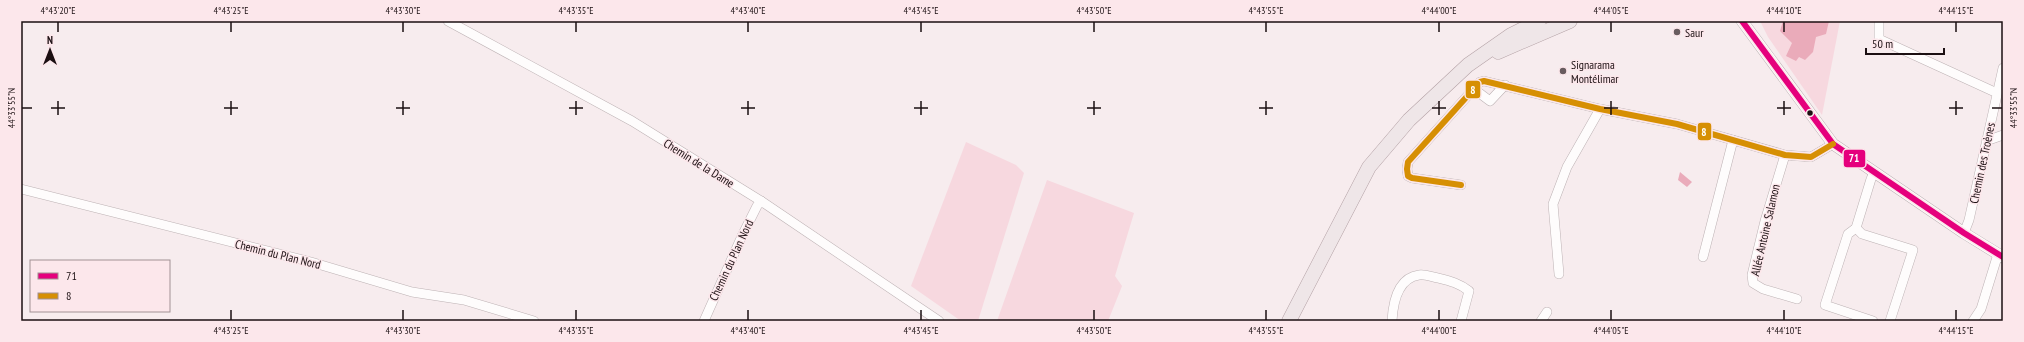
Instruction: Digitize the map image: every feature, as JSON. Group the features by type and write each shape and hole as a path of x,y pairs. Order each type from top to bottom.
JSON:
{"main road":[{"path":"1289,321 1369,167 1409,120 1468,65 1511,35 1539,21"},
{"path":"1468,65 1570,21"}],"street":[{"name":"Chemin de la Dame","path":"448,21 632,121 761,201 939,321"},
{"path":"1742,21 1833,144 1874,173 2000,256 1981,309 1972,321"},
{"path":"1750,21 1758,42"},
{"path":"1879,21 1879,39 1997,93"},
{"name":"Chemin des Troènes","path":"1964,233 1969,220 2003,68"},
{"path":"1461,185 1412,178 1408,176 1408,162 1474,89 1484,81 1600,109 1677,124 1785,155 1811,157 1833,144"},
{"path":"1474,89 1490,101 1505,85"},
{"path":"1559,274 1553,204 1567,167 1600,109"},
{"path":"1986,141 2003,135"},
{"path":"1703,257 1733,140"},
{"name":"Allée Antoine Salamon","path":"1785,155 1765,220 1752,275 1753,283 1763,289 1797,299"},
{"path":"1873,321 1825,305 1848,234 1856,228 1874,173"},
{"name":"Chemin du Plan Nord","path":"21,189 311,262 412,292 464,300 534,321"},
{"name":"Chemin du Plan Nord","path":"704,321 742,236 761,201"},
{"path":"1856,228 1862,234 1913,250 1890,321"},
{"path":"1392,321 1392,311 1400,286 1409,278 1420,275 1458,283 1469,291 1462,321"},
{"path":"1541,321 1547,312"}],"shaded area":[{"path":"1760,21 1840,21 1822,115 1768,37"},
{"path":"1783,21 1829,21 1826,34 1816,37 1813,52 1805,60 1799,57 1796,61 1786,56 1792,43 1780,31"},
{"path":"966,142 1016,165 1024,173 978,321 961,321 911,286"},
{"path":"1680,172 1692,182 1687,187 1678,180"},
{"path":"1047,180 1134,213 1115,276 1122,286 1108,321 997,321"}],"transit line":[{"name":"71","path":"1742,21 1833,144 1964,233 2003,257"},
{"name":"8","path":"1461,185 1412,178 1408,176 1408,162 1480,82 1484,81 1600,109 1677,124 1785,155 1811,157 1833,144"}],"place":[{"name":"Saur","path":"1677,32"},
{"name":"Signarama Montélimar","path":"1563,71"}]}
